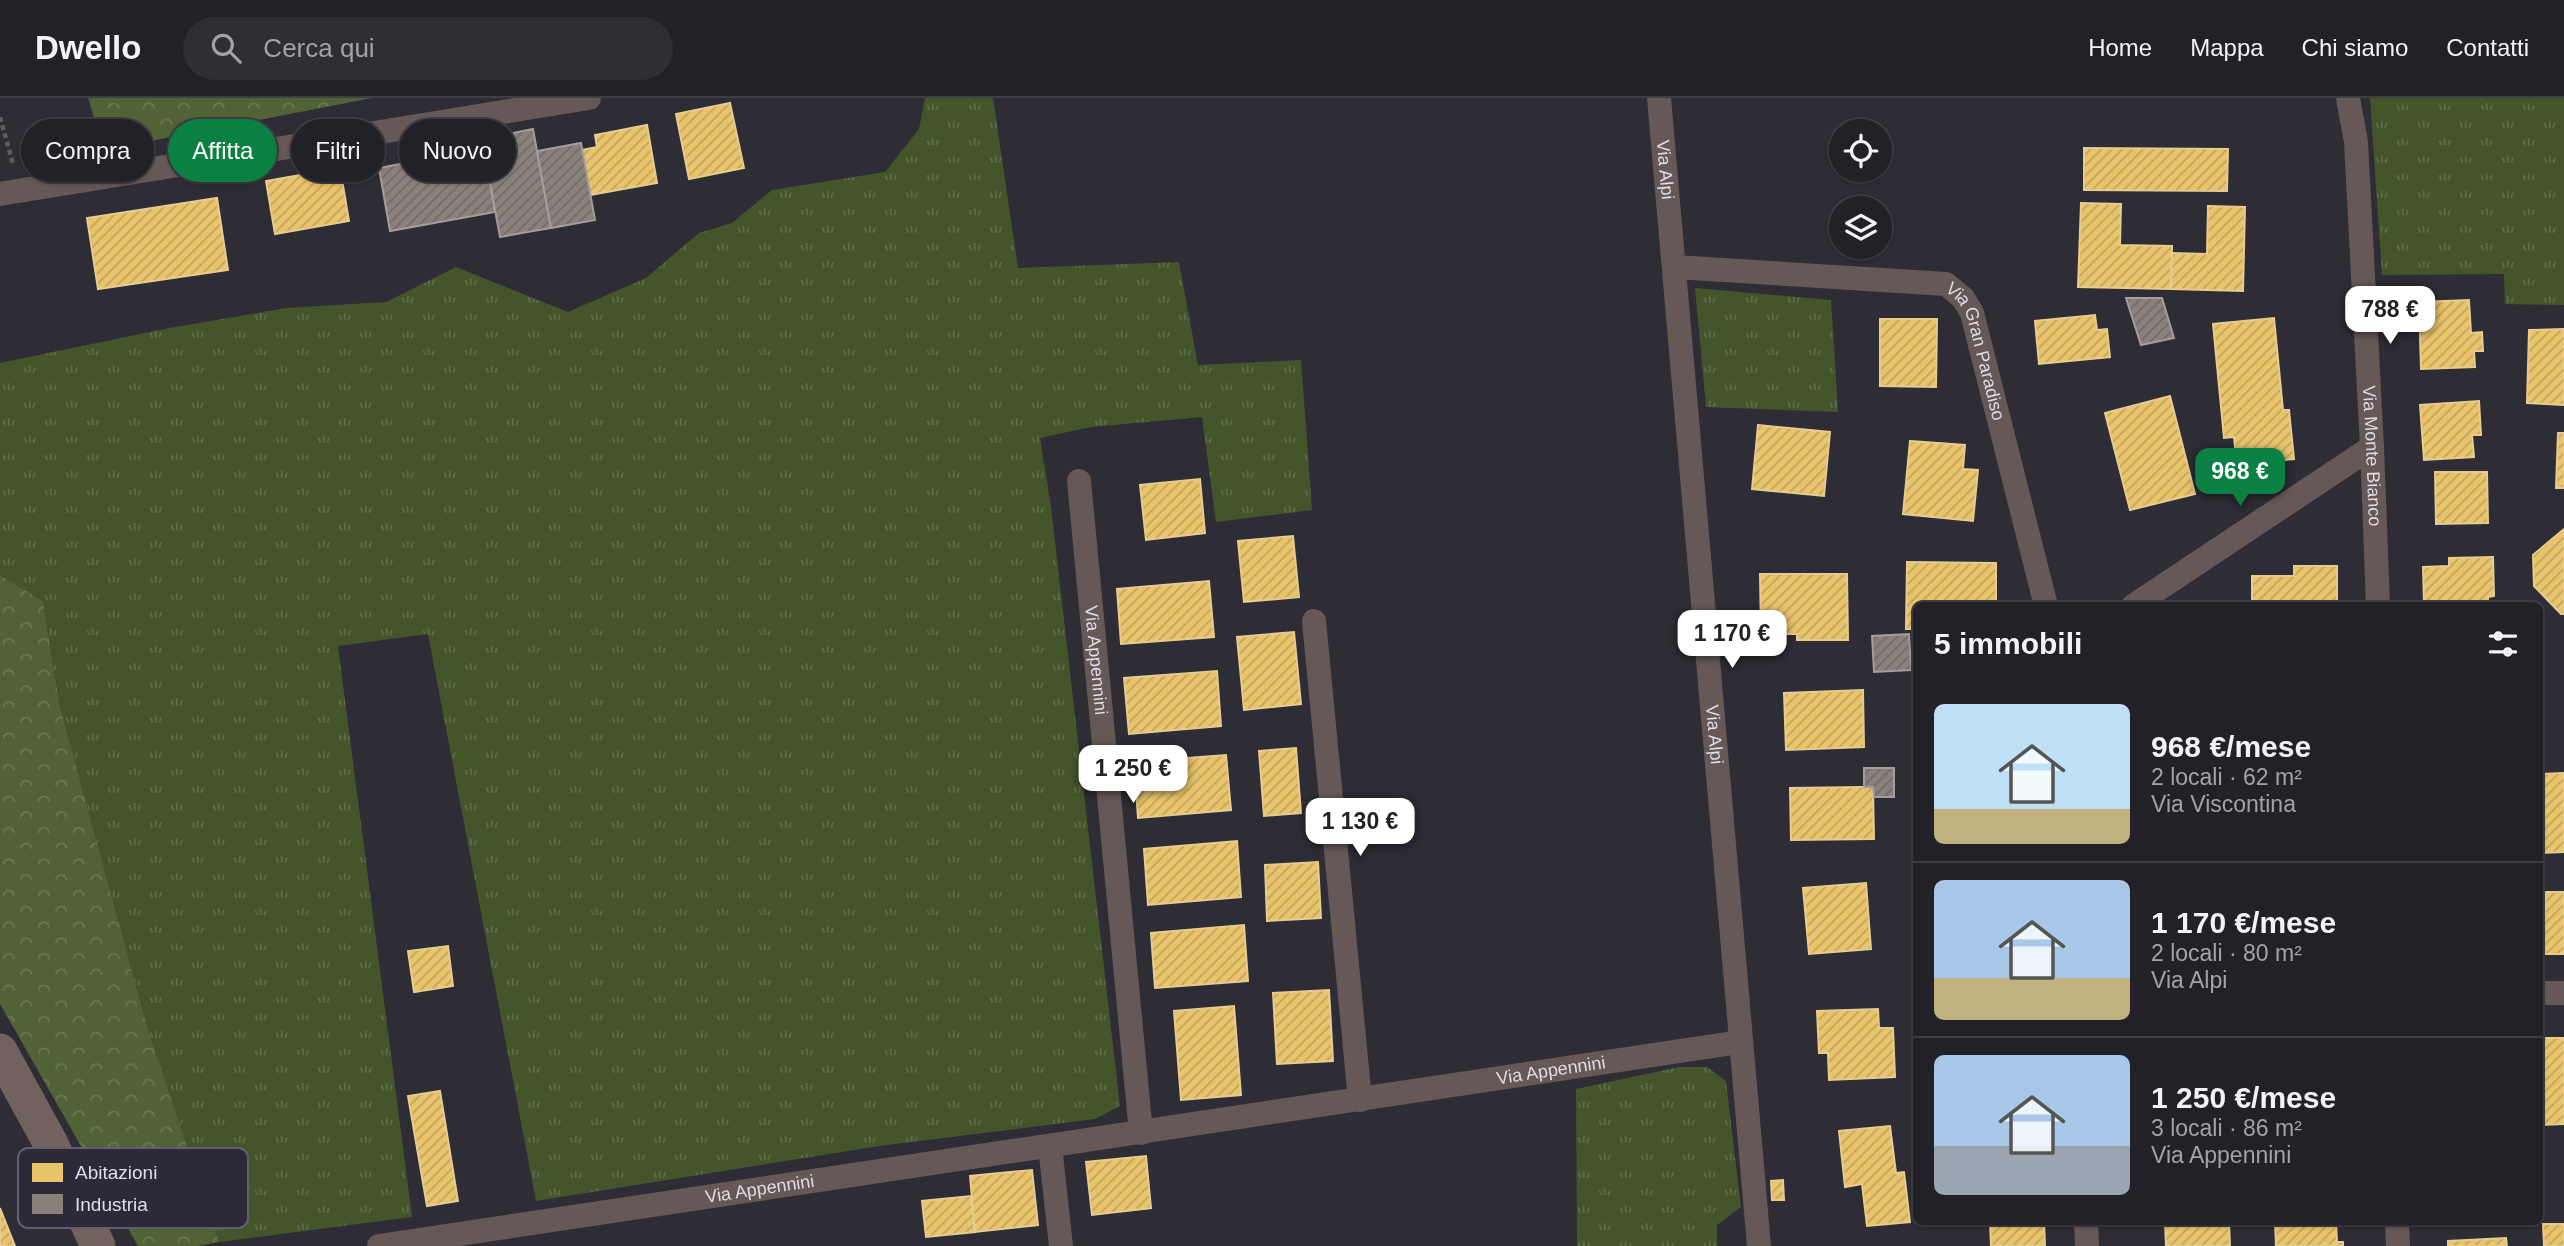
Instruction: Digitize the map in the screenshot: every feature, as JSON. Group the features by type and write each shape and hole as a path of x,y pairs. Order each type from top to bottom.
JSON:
{"street":[{"path":"10,193 589,98"},
{"name":"Via Alpi","path":"1659,98 1759,1246"},
{"name":"Via Monte Bianco","path":"2348,98 2356,142 2378,602"},
{"name":"Via Gran Paradiso","path":"1675,267 1946,284 1963,298 1972,313 2045,602"},
{"path":"2139,602 2372,447"},
{"name":"Via Appennini","path":"1079,481 1141,1133"},
{"path":"1314,621 1360,1100"},
{"path":"2543,993 2564,993"},
{"name":"Via Appennini","path":"379,1246 1740,1042"},
{"path":"0,1051 53,1148"},
{"path":"1050,1146 1061,1246"},
{"path":"2086,1225 2087,1246"},
{"path":"2397,1225 2398,1246"},
{"path":"89,1228 97,1246"}],"path":[{"path":"0,117 10,193"}],"green space":[{"path":"88,98 372,98 264,119 168,119 168,138 154,140 154,119 94,119"},
{"path":"925,98 993,98 1018,268 1179,262 1198,365 1301,360 1312,510 1216,522 1202,417 1091,427 1040,438 1051,507 1120,1106 1095,1119 879,1146 536,1201 428,634 338,646 412,1217 219,1242 214,1228 248,1228 248,1148 188,1148 148,1029 60,706 43,601 0,575 0,363 169,328 286,308 386,302 456,267 568,312 646,278 699,233 732,223 772,190 885,172 919,129"},
{"path":"2370,98 2564,98 2564,305 2505,304 2504,274 2382,275"},
{"path":"1695,288 1831,300 1838,412 1706,407"},
{"path":"0,575 43,601 60,706 148,1029 188,1148 82,1148 0,1004"},
{"path":"1679,1067 1707,1067 1726,1081 1741,1207 1717,1225 1717,1246 1577,1246 1576,1089"},
{"path":"128,1228 214,1228 219,1242 198,1246 138,1246"}],"building: Abitazioni":[{"path":"730,103 744,168 689,179 676,114"},
{"path":"647,125 657,183 590,195 582,150 597,147 595,135"},
{"path":"2084,148 2228,149 2227,191 2084,190"},
{"path":"291,177 291,182 342,182 349,221 275,234 266,182 277,182 277,179"},
{"path":"217,198 228,270 98,289 87,218"},
{"path":"2081,203 2121,204 2120,245 2172,246 2171,289 2078,287"},
{"path":"2208,206 2245,207 2243,291 2171,289 2172,253 2207,254"},
{"path":"2469,300 2471,333 2482,332 2483,351 2474,351 2475,367 2421,369 2419,302"},
{"path":"2095,315 2097,330 2107,329 2110,357 2039,364 2035,321"},
{"path":"2274,318 2283,410 2289,410 2294,459 2237,465 2234,437 2224,438 2213,324"},
{"path":"1880,319 1937,319 1936,387 1880,386"},
{"path":"2564,329 2564,405 2527,403 2529,330"},
{"path":"2170,396 2195,494 2130,510 2105,413"},
{"path":"2479,401 2481,435 2472,435 2474,457 2424,460 2420,405"},
{"path":"1758,425 1830,432 1824,496 1752,489"},
{"path":"2558,433 2564,433 2564,488 2556,488"},
{"path":"1910,441 1965,445 1963,469 1978,470 1973,521 1903,514"},
{"path":"2435,472 2487,472 2488,523 2436,524"},
{"path":"1200,479 1205,533 1146,540 1140,485"},
{"path":"2564,529 2564,614 2561,614 2534,586 2533,555"},
{"path":"1293,536 1299,597 1244,602 1238,541"},
{"path":"2493,557 2494,596 2488,597 2488,602 2424,602 2423,567 2449,566 2449,558"},
{"path":"1907,562 1996,563 1996,602 1913,602 1913,629 1906,629"},
{"path":"2294,566 2337,566 2337,602 2252,602 2252,576 2294,576"},
{"path":"1760,574 1847,574 1848,640 1797,640 1797,634 1761,634"},
{"path":"1209,581 1214,637 1121,644 1117,589"},
{"path":"1294,632 1301,704 1244,710 1237,637"},
{"path":"1217,671 1221,726 1129,734 1124,678"},
{"path":"1863,690 1864,747 1786,750 1784,693"},
{"path":"1296,748 1301,813 1264,816 1259,751"},
{"path":"1226,755 1231,810 1138,818 1134,762"},
{"path":"2564,773 2564,852 2543,853 2543,774"},
{"path":"1873,787 1874,839 1791,840 1790,788"},
{"path":"1237,841 1241,897 1148,905 1144,849"},
{"path":"1318,862 1321,918 1267,921 1265,865"},
{"path":"1866,883 1871,949 1809,954 1803,888"},
{"path":"2546,892 2564,892 2564,954 2543,954"},
{"path":"1244,925 1248,981 1155,988 1151,933"},
{"path":"448,946 453,986 414,992 408,951"},
{"path":"1329,990 1333,1061 1277,1064 1273,993"},
{"path":"1234,1006 1241,1095 1181,1100 1174,1011"},
{"path":"1878,1009 1879,1028 1893,1028 1895,1077 1829,1080 1828,1053 1819,1053 1817,1011"},
{"path":"2543,1038 2564,1038 2564,1124 2543,1125"},
{"path":"440,1091 458,1201 427,1206 408,1096"},
{"path":"1890,1126 1896,1173 1904,1172 1910,1222 1867,1226 1862,1184 1845,1187 1839,1131"},
{"path":"1146,1156 1151,1208 1092,1215 1086,1162"},
{"path":"1032,1170 1038,1225 975,1232 970,1176"},
{"path":"1783,1180 1784,1200 1772,1200 1771,1181"},
{"path":"971,1196 975,1232 926,1237 922,1201"},
{"path":"0,1208 15,1246 0,1246"},
{"path":"2543,1224 2564,1224 2564,1246 2544,1246"},
{"path":"1990,1225 2044,1225 2045,1246 1991,1246"},
{"path":"2165,1225 2229,1225 2230,1246 2166,1246"},
{"path":"2275,1225 2336,1225 2337,1242 2343,1242 2343,1246 2276,1246"},
{"path":"2506,1238 2507,1246 2448,1246 2448,1241"}],"building: Industria":[{"path":"533,129 551,228 500,237 490,182 516,182 516,132"},
{"path":"581,143 595,220 551,228 537,151"},
{"path":"399,164 399,182 490,182 495,212 390,231 381,182 385,182 385,167"},
{"path":"2126,298 2162,298 2174,338 2141,345"},
{"path":"1909,634 1911,670 1874,672 1872,636"},
{"path":"1864,768 1894,768 1894,797 1874,797 1873,787 1864,787"}]}
